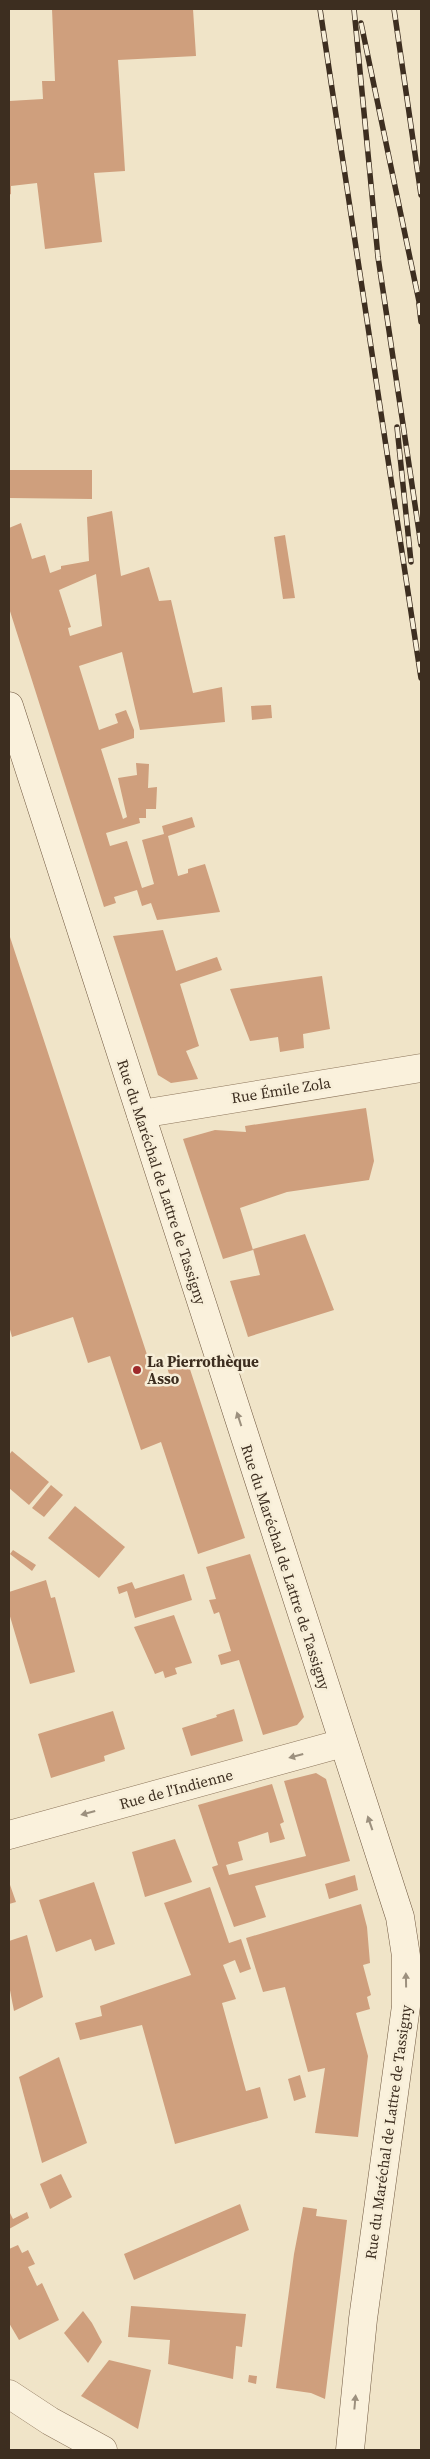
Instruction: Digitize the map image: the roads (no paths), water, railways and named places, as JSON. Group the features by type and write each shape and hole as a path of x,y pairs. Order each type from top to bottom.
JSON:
{"main road":[{"name":"Rue du Maréchal de Lattre de Tassigny","path":"9,706 400,1917 406,1976 406,2006 362,2319 350,2450"},
{"name":"Rue Émile Zola","path":"141,1114 421,1068"},
{"name":"Rue de l'Indienne","path":"9,1835 343,1743"},
{"path":"9,2394 50,2421 103,2450"}],"railway":[{"path":"320,9 421,678"},
{"path":"354,9 378,257 421,545"},
{"path":"394,9 421,195"},
{"path":"361,23 421,311"},
{"path":"419,304 421,322"},
{"path":"397,427 411,562"}],"place":[{"name":"La Pierrothèque Asso","path":"137,1370"}]}
